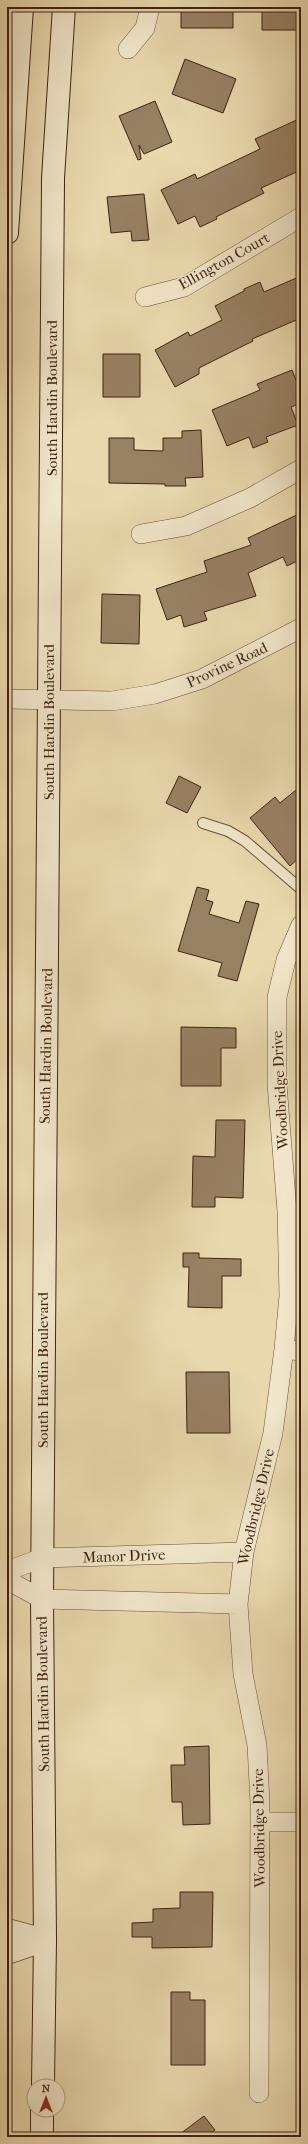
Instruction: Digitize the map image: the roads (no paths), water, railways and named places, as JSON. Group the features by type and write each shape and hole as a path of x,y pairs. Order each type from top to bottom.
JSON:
{"main road":[{"path":"7,233 22,7"},
{"name":"South Hardin Boulevard","path":"43,2078 45,1940 42,1558 53,178 64,7"},
{"path":"7,1930 45,1940"},
{"path":"7,1953 45,1940"},
{"path":"42,2118 42,2137"}],"street":[{"path":"128,49 144,28 150,7"},
{"name":"Ellington Court","path":"144,297 184,287 301,217"},
{"path":"141,534 186,526 250,498 301,469"},
{"name":"Provine Road","path":"7,699 112,701 155,694 202,679 301,628"},
{"name":"Woodbridge Drive","path":"259,2093 260,1822 257,1745 243,1674 238,1604 244,1552 293,1350 289,1296 287,1210 277,1084 277,997 286,960 301,925"},
{"name":"Manor Drive","path":"7,1571 42,1558 244,1552"},
{"path":"7,1580 42,1599 238,1604"},
{"path":"260,1822 301,1822"}],"lane":[{"path":"203,823 228,831 245,841 301,889"}]}
